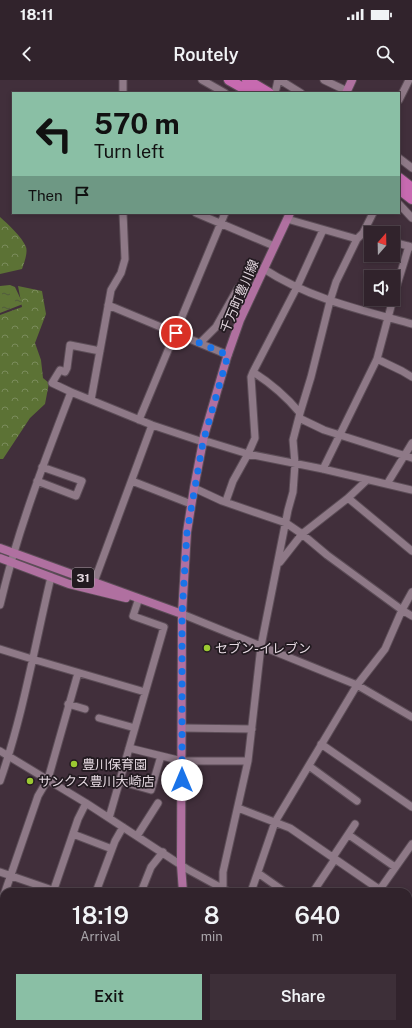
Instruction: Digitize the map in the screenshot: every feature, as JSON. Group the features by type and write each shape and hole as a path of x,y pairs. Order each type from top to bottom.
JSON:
{"highway":[{"path":"230,80 250,92"},
{"path":"247,80 272,91"},
{"path":"400,179 412,188"},
{"path":"400,190 412,198"}],"main road":[{"path":"346,92 352,80"},
{"name":"千万町豊川線","path":"183,888 181,865 182,614 187,532 191,504 203,442 228,355 240,320 288,216"},
{"name":"31","path":"0,548 182,614"},
{"name":"31","path":"0,558 83,588 166,608"}],"street":[{"path":"123,80 123,92"},
{"path":"202,80 223,92"},
{"path":"272,91 279,80 299,92"},
{"path":"324,80 346,92"},
{"path":"400,98 408,80"},
{"path":"400,159 412,168"},
{"path":"400,205 412,218"},
{"path":"91,400 111,290 121,273 125,259 123,214"},
{"path":"198,214 274,246"},
{"path":"139,420 224,214"},
{"path":"225,888 224,865 248,761 261,646 288,510 293,492 295,464 293,440 312,377 336,282 357,239 363,233 372,214"},
{"path":"288,216 323,230 357,239"},
{"path":"226,501 233,481 255,438 251,378 253,372 298,287 323,230"},
{"path":"400,244 410,246 400,277"},
{"path":"264,269 284,281 330,301 412,324"},
{"path":"200,343 216,327 238,288"},
{"path":"108,305 228,355"},
{"path":"323,469 377,359 391,306"},
{"path":"100,352 70,345 68,368 65,372 60,370 52,383 139,420 203,442 209,442 248,454 323,469 412,490"},
{"path":"377,359 412,377"},
{"path":"253,372 269,382 286,396 300,416 324,430 409,456"},
{"path":"0,605 10,562 37,481 71,392"},
{"path":"94,582 152,425"},
{"path":"387,484 409,456 412,443"},
{"path":"37,481 76,496 82,481 42,467"},
{"path":"278,564 302,534 348,498 367,480"},
{"path":"132,481 191,504"},
{"path":"194,488 286,523 327,555 412,616"},
{"path":"348,498 412,551"},
{"path":"0,781 9,756 51,577"},
{"path":"252,888 275,822 357,685 385,649 402,610 412,592"},
{"path":"109,818 164,627 133,616 138,601"},
{"path":"182,614 357,685 412,717"},
{"path":"0,649 32,660 145,692"},
{"path":"6,888 38,796 48,779 78,673"},
{"path":"68,704 85,709"},
{"path":"99,718 135,728"},
{"path":"182,728 252,729"},
{"path":"321,744 412,807"},
{"path":"129,748 182,761 248,761"},
{"path":"0,751 48,779 181,865 220,888"},
{"path":"119,781 151,790 161,756"},
{"path":"309,766 357,801"},
{"path":"56,888 78,819 86,803"},
{"path":"138,836 158,803"},
{"path":"238,808 290,828 376,888"},
{"path":"315,888 355,824"},
{"path":"97,888 112,848 123,827"},
{"path":"73,834 112,848"},
{"path":"349,835 395,867"},
{"path":"382,888 412,844"},
{"path":"143,888 151,868 163,852"},
{"path":"0,872 44,888"},
{"path":"258,873 279,888"}],"green space":[{"path":"0,217 21,239 26,247 26,258 22,269 0,274"},
{"path":"18,286 42,291 46,314 35,343 41,360 43,378 49,383 45,404 30,418 3,459 0,459 0,315 22,307"}],"water":[{"path":"10,285 15,287 23,304 0,313 0,286"}],"place":[{"name":"セブン-イレブン","path":"207,648"},
{"name":"豊川保育園","path":"74,764"},
{"name":"サンクス豊川大崎店","path":"30,781"}],"route":[{"path":"176,333 228,355 203,442 187,532 182,614 182,780"}]}
